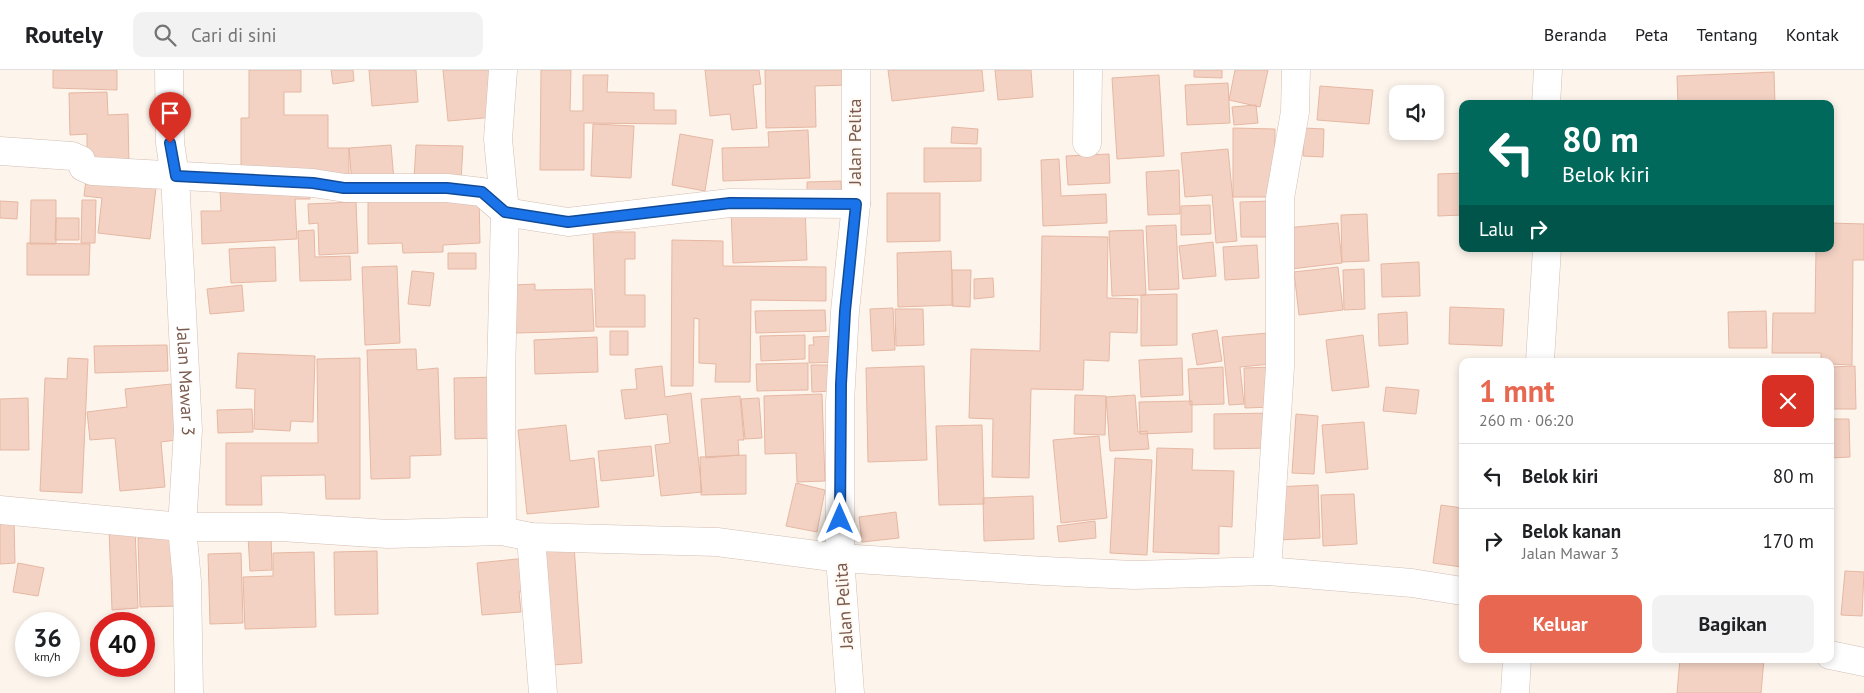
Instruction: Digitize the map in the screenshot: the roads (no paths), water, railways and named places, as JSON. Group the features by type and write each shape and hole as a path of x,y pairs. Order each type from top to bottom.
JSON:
{"street":[{"name":"Jalan Mawar 3","path":"169,70 170,143 176,176 188,430 182,527 187,581 189,693"},
{"path":"502,531 501,376 505,212 498,139 503,70"},
{"name":"Jalan Pelita","path":"850,693 840,558 841,393 845,311 856,204 856,70"},
{"path":"1087,144 1088,70"},
{"path":"1267,571 1280,367 1280,198 1295,112 1296,70"},
{"path":"1546,100 1548,70"},
{"path":"0,152 72,156 80,160 87,170 92,171 313,183 344,188 447,188 482,192 505,212 568,222 730,203 856,204"},
{"path":"1540,358 1547,252"},
{"path":"0,510 182,527 281,527 388,534 502,531 531,537 717,542 840,558 940,566 1134,575 1267,571 1412,583 1459,591"},
{"path":"531,537 543,693"},
{"path":"1834,656 1864,662"},
{"path":"1515,693 1517,663"}]}
